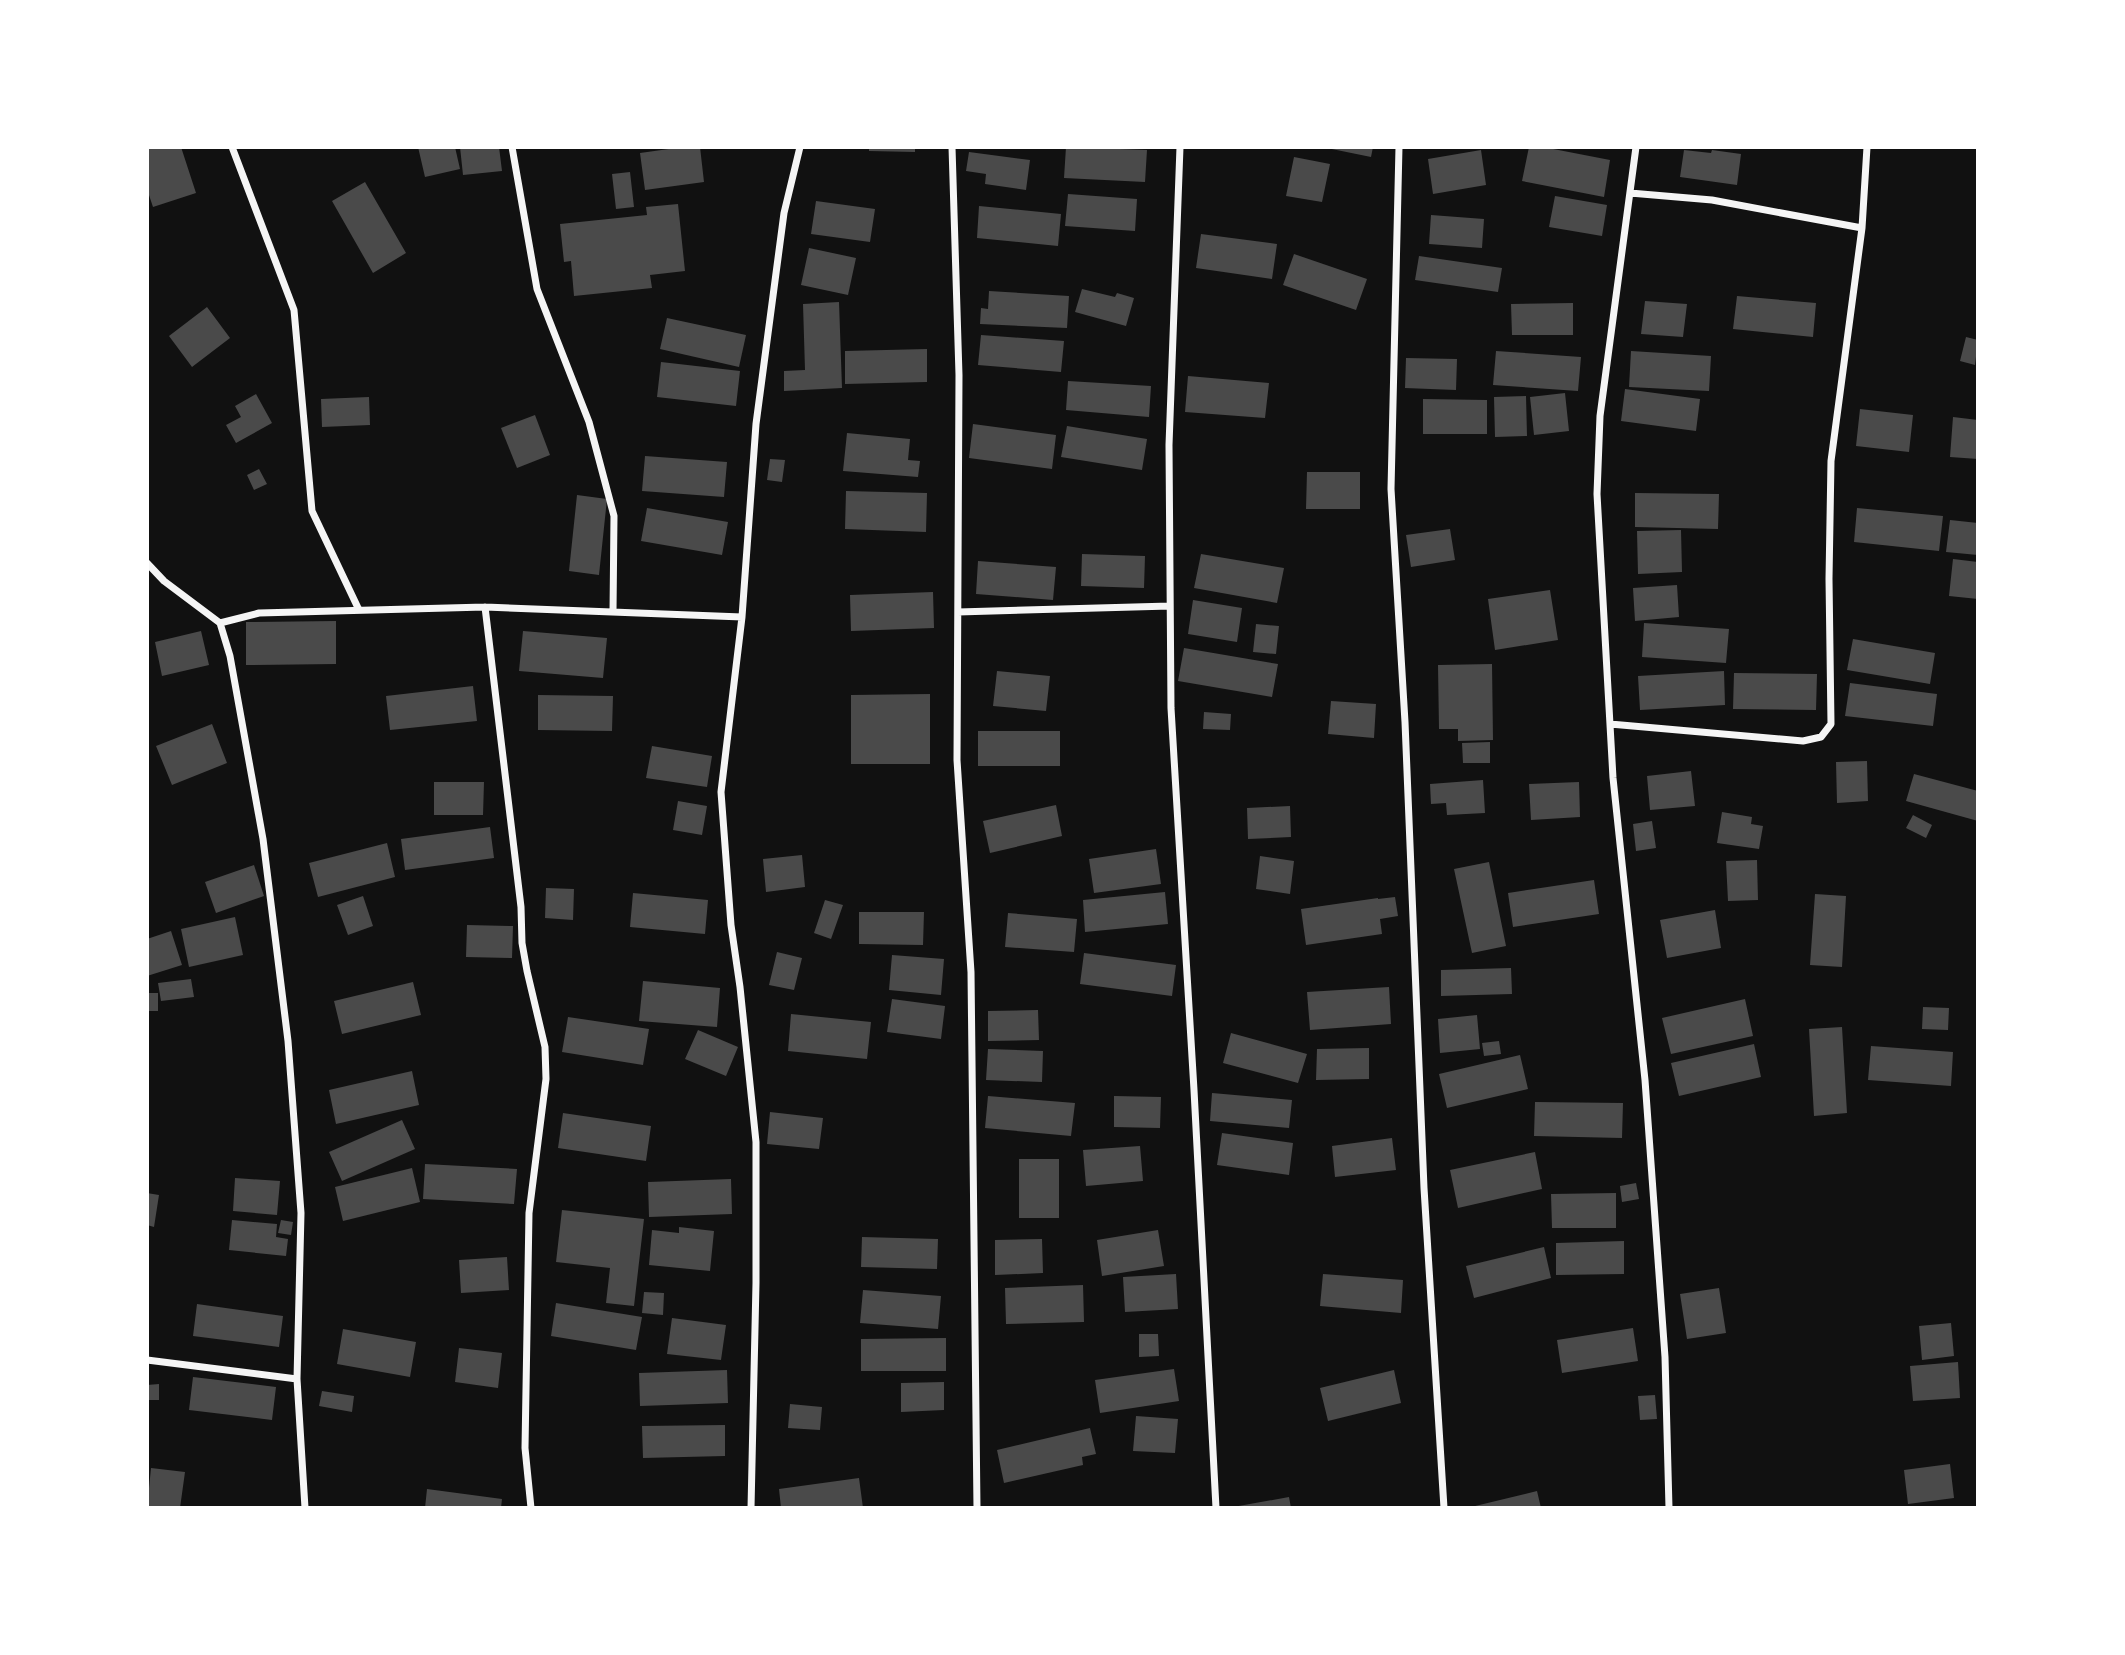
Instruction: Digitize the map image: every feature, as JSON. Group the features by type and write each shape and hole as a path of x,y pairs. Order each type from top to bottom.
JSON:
{"street":[{"path":"232,147 294,310 312,511 359,610"},
{"path":"512,147 537,289 589,422 614,516 613,612"},
{"path":"751,1508 756,1142 731,925 721,792 742,617 758,411 783,213 800,147"},
{"path":"952,147 959,375 957,760 971,972 977,1508"},
{"path":"1180,147 1169,445 1171,708 1194,1076 1216,1508"},
{"path":"1399,147 1391,489 1405,722 1424,1188 1444,1508"},
{"path":"1636,147 1600,416 1597,494 1613,778 1647,1108 1665,1357 1669,1508"},
{"path":"1610,724 1803,741 1821,737 1831,724 1831,461 1862,228 1867,147"},
{"path":"1630,194 1712,200 1862,228"},
{"path":"147,564 220,623 230,656 262,839 288,1041 301,1213 297,1379 305,1508"},
{"path":"958,612 1170,606"},
{"path":"485,607 521,907 522,943 545,1047 546,1079 529,1213 525,1448 531,1508"},
{"path":"220,623 260,613 485,607 742,617"},
{"path":"147,1360 297,1379"}],"building":[{"path":"147,147 181,147 196,193 153,207 147,189"},
{"path":"418,147 455,147 460,169 425,177"},
{"path":"460,147 499,147 502,171 463,175"},
{"path":"700,147 704,182 645,190 640,153"},
{"path":"869,147 915,147 915,152 869,151"},
{"path":"1066,147 1147,150 1145,182 1064,178"},
{"path":"1322,147 1373,147 1371,157"},
{"path":"1529,147 1543,147 1610,160 1604,197 1522,181"},
{"path":"1481,150 1486,185 1433,194 1428,159"},
{"path":"1684,150 1741,154 1737,185 1680,177"},
{"path":"969,152 1030,160 1026,190 985,184 986,174 966,171"},
{"path":"1294,157 1330,164 1322,202 1286,196"},
{"path":"630,172 634,207 616,209 612,174"},
{"path":"365,182 406,253 373,273 332,201"},
{"path":"1068,194 1137,199 1135,231 1065,226"},
{"path":"1555,196 1607,205 1602,236 1549,227"},
{"path":"816,201 875,209 870,242 811,234"},
{"path":"678,204 685,271 650,275 652,288 574,296 571,261 564,262 560,224 647,215 646,207"},
{"path":"979,206 1061,214 1058,246 977,238"},
{"path":"1431,215 1484,219 1482,248 1429,244"},
{"path":"1201,234 1277,244 1272,279 1196,268"},
{"path":"809,248 856,258 848,295 801,285"},
{"path":"1294,254 1367,279 1356,310 1283,285"},
{"path":"1419,256 1502,268 1498,292 1415,280"},
{"path":"1082,289 1115,297 1117,293 1134,298 1126,326 1075,312"},
{"path":"989,291 1069,296 1067,328 980,324 981,308 988,309"},
{"path":"1737,296 1816,303 1813,337 1733,329"},
{"path":"1645,301 1687,304 1683,337 1641,334"},
{"path":"839,302 842,388 784,391 784,371 805,370 803,304"},
{"path":"1573,303 1573,335 1512,335 1511,304"},
{"path":"207,307 230,338 192,367 169,336"},
{"path":"667,318 746,335 739,367 660,349"},
{"path":"981,335 1064,341 1061,372 978,365"},
{"path":"1966,337 1978,340 1975,365 1960,361"},
{"path":"927,349 927,382 845,384 845,351"},
{"path":"1496,351 1581,357 1578,391 1493,385"},
{"path":"1631,351 1711,356 1709,391 1629,387"},
{"path":"1406,358 1457,359 1456,390 1405,388"},
{"path":"661,362 740,371 736,406 657,397"},
{"path":"1188,376 1269,383 1265,418 1185,412"},
{"path":"1068,381 1151,386 1149,417 1066,410"},
{"path":"1625,389 1700,399 1696,431 1621,421"},
{"path":"1565,393 1569,431 1534,435 1530,397"},
{"path":"256,394 272,423 236,443 226,425 241,417 235,406"},
{"path":"1526,396 1527,436 1495,437 1494,397"},
{"path":"369,397 370,425 322,427 321,399"},
{"path":"1423,399 1487,400 1487,434 1423,434"},
{"path":"1860,409 1913,415 1909,452 1856,446"},
{"path":"535,415 550,455 517,468 501,428"},
{"path":"1953,417 1978,420 1978,459 1950,457"},
{"path":"973,424 1056,435 1052,469 969,458"},
{"path":"1067,426 1147,439 1142,470 1061,457"},
{"path":"847,433 910,439 908,460 920,461 918,477 843,471"},
{"path":"645,456 727,462 724,497 642,491"},
{"path":"770,459 785,460 782,482 767,480"},
{"path":"259,469 267,484 254,490 247,475"},
{"path":"1307,472 1360,472 1360,509 1306,509"},
{"path":"846,491 927,493 926,532 845,529"},
{"path":"1635,493 1719,494 1718,529 1635,527"},
{"path":"577,495 607,499 599,575 569,571"},
{"path":"647,508 728,522 722,555 641,541"},
{"path":"1857,508 1943,516 1939,551 1854,542"},
{"path":"1950,520 1978,523 1978,555 1946,552"},
{"path":"1450,529 1455,560 1411,567 1406,535"},
{"path":"1681,530 1682,572 1638,574 1637,531"},
{"path":"1082,554 1145,556 1144,588 1081,586"},
{"path":"1201,554 1284,568 1277,603 1194,588"},
{"path":"1953,559 1978,562 1978,599 1949,596"},
{"path":"978,561 1056,567 1053,600 976,594"},
{"path":"1677,585 1679,617 1635,621 1633,588"},
{"path":"1550,590 1558,640 1495,650 1488,599"},
{"path":"933,592 934,628 851,631 850,595"},
{"path":"1193,600 1242,608 1237,642 1188,634"},
{"path":"336,621 336,664 246,665 246,622"},
{"path":"1644,623 1729,629 1726,663 1642,657"},
{"path":"1256,624 1279,626 1276,654 1253,652"},
{"path":"201,631 209,665 162,676 155,642"},
{"path":"523,631 607,638 603,678 519,671"},
{"path":"1853,639 1935,653 1930,684 1847,670"},
{"path":"1184,648 1278,664 1272,697 1178,681"},
{"path":"1492,664 1493,740 1458,741 1458,729 1439,729 1438,665"},
{"path":"997,671 1050,676 1046,711 993,706"},
{"path":"1724,671 1725,705 1640,710 1638,676"},
{"path":"1734,673 1817,674 1816,710 1733,709"},
{"path":"1850,683 1937,694 1933,726 1845,716"},
{"path":"473,686 477,721 390,730 386,696"},
{"path":"930,694 930,764 851,764 851,695"},
{"path":"538,695 613,696 612,731 538,730"},
{"path":"1331,701 1376,704 1374,738 1328,734"},
{"path":"1204,712 1231,714 1230,730 1203,729"},
{"path":"212,724 227,763 172,785 156,746"},
{"path":"978,731 1060,731 1060,766 978,766"},
{"path":"1490,742 1490,763 1463,763 1462,743"},
{"path":"652,746 712,756 707,787 646,778"},
{"path":"1867,761 1868,801 1837,803 1836,762"},
{"path":"1691,771 1695,806 1650,810 1647,776"},
{"path":"1914,774 1978,791 1978,821 1906,801"},
{"path":"1483,780 1485,813 1447,815 1446,803 1431,804 1430,784"},
{"path":"434,782 484,782 483,815 434,815"},
{"path":"1579,782 1580,817 1531,820 1529,784"},
{"path":"678,801 707,806 702,835 673,830"},
{"path":"1056,805 1062,836 990,853 983,821"},
{"path":"1290,806 1291,837 1248,839 1247,808"},
{"path":"1722,812 1752,817 1751,824 1763,826 1759,849 1717,843"},
{"path":"1913,815 1932,825 1926,838 1906,828"},
{"path":"1652,821 1656,848 1636,851 1633,824"},
{"path":"490,827 494,858 405,870 401,839"},
{"path":"387,843 395,877 318,897 309,863"},
{"path":"1156,849 1161,884 1094,893 1089,859"},
{"path":"802,855 805,887 766,892 763,859"},
{"path":"1260,856 1294,861 1290,894 1256,889"},
{"path":"1757,860 1758,900 1728,901 1726,861"},
{"path":"1489,862 1506,946 1472,953 1454,869"},
{"path":"254,865 264,896 216,913 205,882"},
{"path":"1594,880 1599,914 1513,927 1508,893"},
{"path":"546,888 574,889 573,920 545,918"},
{"path":"1165,892 1168,924 1085,932 1083,900"},
{"path":"633,893 708,900 705,934 630,927"},
{"path":"1815,894 1846,896 1842,967 1810,965"},
{"path":"363,896 373,926 348,935 337,905"},
{"path":"1395,897 1398,916 1380,919 1382,934 1306,945 1301,909"},
{"path":"825,900 843,905 831,939 814,933"},
{"path":"1715,910 1721,948 1667,958 1660,920"},
{"path":"859,912 924,912 923,945 859,944"},
{"path":"1008,913 1077,919 1074,952 1005,947"},
{"path":"235,917 243,955 189,967 181,929"},
{"path":"467,925 513,926 512,958 466,957"},
{"path":"171,931 182,965 147,976 147,939"},
{"path":"777,952 802,958 794,990 769,985"},
{"path":"1084,953 1176,965 1172,996 1080,984"},
{"path":"892,955 944,959 941,995 889,990"},
{"path":"1511,968 1512,994 1441,996 1441,970"},
{"path":"191,979 194,997 161,1001 158,983"},
{"path":"643,981 720,988 717,1027 639,1021"},
{"path":"413,982 421,1015 342,1034 334,1001"},
{"path":"1389,987 1391,1024 1310,1030 1307,992"},
{"path":"147,993 158,993 158,1011 147,1011"},
{"path":"892,999 945,1006 941,1039 887,1032"},
{"path":"1745,999 1753,1036 1671,1054 1662,1018"},
{"path":"1923,1007 1949,1008 1948,1030 1922,1029"},
{"path":"1038,1010 1039,1040 988,1041 988,1011"},
{"path":"791,1014 871,1022 867,1059 788,1051"},
{"path":"1477,1015 1480,1049 1440,1053 1438,1019"},
{"path":"568,1017 649,1029 643,1065 562,1052"},
{"path":"1842,1027 1847,1113 1814,1116 1809,1029"},
{"path":"698,1030 738,1047 726,1076 685,1059"},
{"path":"1231,1033 1307,1054 1298,1083 1223,1063"},
{"path":"1499,1041 1501,1054 1484,1056 1482,1043"},
{"path":"1754,1044 1761,1077 1679,1096 1671,1063"},
{"path":"1871,1046 1953,1052 1951,1086 1868,1080"},
{"path":"1369,1048 1369,1079 1316,1080 1317,1049"},
{"path":"988,1049 1043,1051 1042,1082 986,1080"},
{"path":"1520,1055 1528,1089 1447,1108 1439,1074"},
{"path":"412,1071 419,1105 336,1124 329,1090"},
{"path":"1212,1093 1292,1100 1289,1128 1210,1121"},
{"path":"988,1096 1075,1103 1071,1136 985,1128"},
{"path":"1114,1096 1161,1097 1160,1128 1114,1127"},
{"path":"1535,1102 1623,1103 1622,1138 1534,1136"},
{"path":"770,1112 823,1118 819,1149 767,1144"},
{"path":"563,1113 651,1126 646,1161 558,1148"},
{"path":"402,1120 415,1149 342,1181 329,1152"},
{"path":"1222,1133 1293,1143 1289,1175 1217,1165"},
{"path":"1392,1138 1396,1170 1335,1177 1332,1146"},
{"path":"1140,1146 1143,1181 1086,1186 1083,1150"},
{"path":"1535,1152 1542,1189 1458,1208 1450,1170"},
{"path":"1019,1159 1059,1159 1059,1218 1019,1218"},
{"path":"425,1164 517,1169 514,1204 423,1199"},
{"path":"412,1168 420,1202 343,1221 335,1187"},
{"path":"235,1178 280,1181 277,1215 233,1211"},
{"path":"731,1179 732,1214 649,1217 648,1182"},
{"path":"1636,1183 1639,1199 1622,1202 1620,1186"},
{"path":"147,1193 159,1195 154,1227 147,1225"},
{"path":"1616,1193 1616,1228 1552,1228 1551,1194"},
{"path":"562,1210 644,1219 634,1306 606,1303 610,1268 556,1262"},
{"path":"232,1220 277,1224 276,1237 288,1239 286,1256 229,1250"},
{"path":"281,1220 293,1222 291,1235 278,1233"},
{"path":"679,1227 714,1231 710,1271 649,1265 652,1230 679,1233"},
{"path":"1158,1230 1164,1266 1102,1276 1097,1240"},
{"path":"862,1237 938,1239 937,1269 861,1267"},
{"path":"1042,1239 1043,1273 995,1275 995,1240"},
{"path":"1624,1241 1624,1274 1556,1275 1556,1243"},
{"path":"1544,1247 1551,1278 1474,1298 1466,1266"},
{"path":"507,1257 509,1290 461,1293 459,1260"},
{"path":"1176,1274 1178,1309 1125,1312 1123,1277"},
{"path":"1323,1274 1403,1280 1401,1313 1320,1306"},
{"path":"1083,1285 1084,1322 1006,1324 1005,1288"},
{"path":"1719,1288 1726,1333 1687,1339 1680,1294"},
{"path":"863,1290 941,1296 938,1329 860,1323"},
{"path":"644,1292 664,1293 663,1315 642,1313"},
{"path":"556,1303 642,1317 636,1350 551,1336"},
{"path":"197,1304 283,1316 279,1347 193,1336"},
{"path":"672,1318 726,1325 721,1360 667,1354"},
{"path":"1951,1323 1954,1356 1922,1360 1919,1326"},
{"path":"1633,1328 1638,1361 1562,1373 1557,1340"},
{"path":"343,1329 416,1342 410,1377 337,1364"},
{"path":"1139,1334 1158,1334 1159,1356 1139,1357"},
{"path":"946,1338 946,1371 861,1371 861,1339"},
{"path":"459,1348 502,1353 498,1388 455,1382"},
{"path":"1958,1362 1960,1398 1913,1401 1910,1366"},
{"path":"1174,1369 1179,1401 1100,1413 1095,1380"},
{"path":"727,1370 728,1403 640,1406 639,1373"},
{"path":"1394,1370 1401,1403 1328,1421 1320,1388"},
{"path":"193,1377 276,1387 272,1420 189,1410"},
{"path":"944,1382 944,1410 901,1412 901,1383"},
{"path":"159,1384 159,1400 147,1400 147,1385"},
{"path":"322,1391 354,1396 352,1412 319,1406"},
{"path":"1655,1395 1657,1419 1640,1420 1638,1396"},
{"path":"790,1404 822,1407 820,1430 788,1428"},
{"path":"1136,1416 1178,1419 1175,1453 1133,1451"},
{"path":"725,1425 725,1456 643,1458 642,1426"},
{"path":"1090,1428 1096,1454 1082,1457 1083,1465 1004,1483 997,1450"},
{"path":"1950,1464 1954,1498 1908,1504 1904,1470"},
{"path":"151,1468 185,1472 180,1508 147,1508"},
{"path":"859,1478 863,1508 781,1508 779,1489"},
{"path":"427,1489 502,1499 501,1508 425,1508"},
{"path":"1537,1491 1541,1508 1471,1508 1471,1507"},
{"path":"1289,1497 1291,1508 1233,1508 1233,1507"}]}
